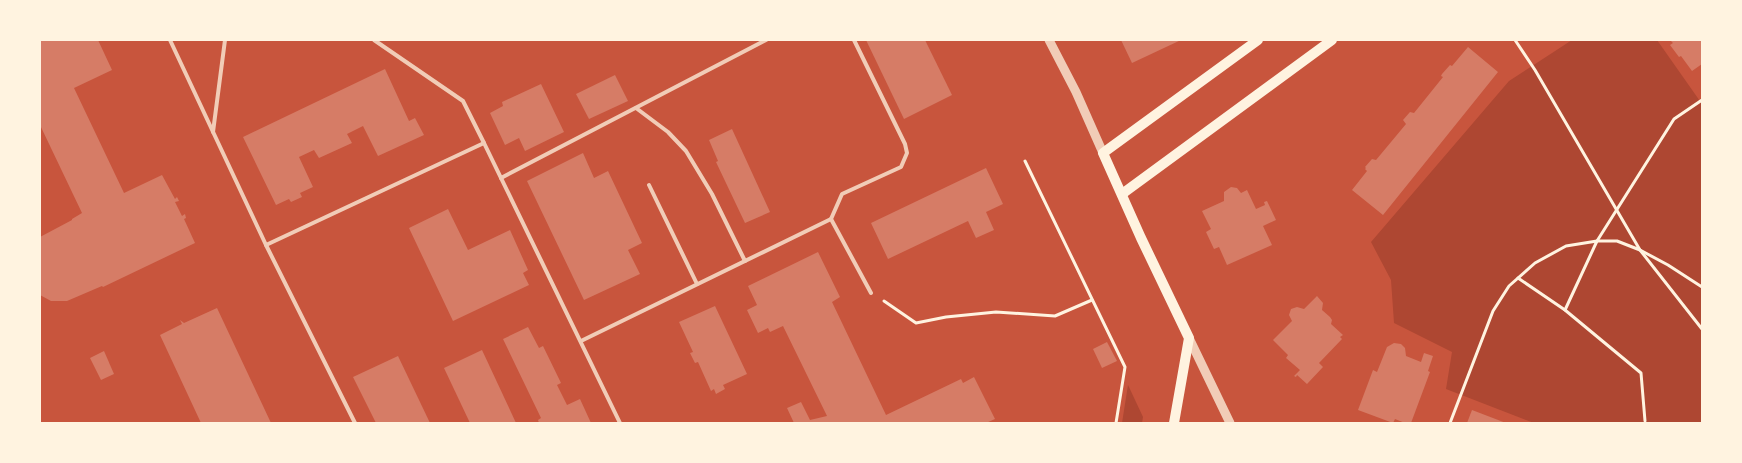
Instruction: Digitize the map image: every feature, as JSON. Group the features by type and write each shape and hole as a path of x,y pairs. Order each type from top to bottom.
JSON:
{"main road":[{"path":"1174,423 1189,338 1103,153 1258,40"},
{"path":"1122,194 1332,40"}],"street":[{"path":"1049,40 1076,92 1103,153"},
{"path":"1189,338 1230,423"}],"lane":[{"path":"170,40 266,245 355,423"},
{"path":"213,132 226,40"},
{"path":"374,40 463,101 620,423"},
{"path":"501,178 766,40"},
{"path":"580,341 831,219 842,194 902,167 907,154 905,144 854,40"},
{"path":"636,108 668,132 686,151 712,194 745,261"},
{"path":"266,245 484,142"},
{"path":"649,185 696,284"},
{"path":"831,219 871,293"}],"path":[{"path":"1515,40 1540,78 1640,250 1702,329"},
{"path":"1565,310 1597,241 1674,119 1702,100"},
{"path":"1025,161 1124,367 1116,423"},
{"path":"1450,423 1492,311 1509,286 1535,263 1566,246 1597,241 1617,241 1640,250 1668,265 1702,287"},
{"path":"1518,278 1565,310 1641,373 1646,422"},
{"path":"871,293 916,323 946,317 996,312 1055,316 1092,300"}],"shaded area":[{"path":"1572,40 1657,40 1702,104 1702,423 1534,423 1446,389 1452,352 1394,323 1391,280 1371,242 1509,81"},
{"path":"1128,385 1143,417 1142,423 1122,423"}],"building":[{"path":"40,40 98,40 112,70 74,88 124,193 162,175 175,199 177,197 179,201 175,202 182,216 185,214 186,218 184,219 195,243 103,287 67,301 51,301 40,295 40,237 82,213 40,125"},
{"path":"866,40 925,40 952,95 904,119"},
{"path":"1121,40 1181,40 1132,63"},
{"path":"1670,40 1702,40 1702,64 1692,71 1670,45 1673,43"},
{"path":"1468,47 1498,72 1383,215 1352,190 1367,171 1365,167 1372,159 1376,160 1406,124 1403,120 1410,112 1414,113 1443,77 1441,76 1442,74 1450,65 1452,66"},
{"path":"385,69 409,121 415,118 424,135 378,156 363,126 347,134 352,143 319,158 314,150 299,157 313,187 300,193 302,197 291,202 289,199 276,205 243,137"},
{"path":"615,75 628,101 589,119 576,94"},
{"path":"541,84 564,132 525,151 519,138 505,145 490,113 503,106 502,102"},
{"path":"732,129 770,212 745,223 716,162 718,161 709,140"},
{"path":"583,153 594,178 608,171 642,243 628,250 640,274 584,300 527,181"},
{"path":"986,168 1003,204 986,212 994,230 976,238 968,221 888,259 871,223"},
{"path":"1231,187 1237,188 1241,193 1247,190 1256,209 1265,205 1264,202 1267,201 1276,220 1263,226 1272,245 1227,265 1219,247 1214,249 1206,232 1211,229 1202,211 1224,201 1224,192"},
{"path":"448,209 468,250 510,230 528,270 523,273 529,285 453,321 409,228"},
{"path":"818,252 840,297 832,302 886,415 961,379 963,383 974,377 995,419 986,423 794,423 787,408 801,402 810,420 827,416 783,326 770,332 768,328 758,333 747,310 757,305 748,286"},
{"path":"1317,296 1323,303 1322,310 1332,320 1331,324 1343,335 1340,337 1342,339 1319,363 1323,367 1307,384 1297,375 1296,377 1294,376 1300,370 1286,358 1288,355 1273,340 1292,321 1289,315 1291,309 1297,307 1304,309"},
{"path":"715,306 747,374 723,385 725,389 716,394 714,389 711,391 698,362 695,363 690,353 693,352 679,322"},
{"path":"217,308 271,423 201,423 160,335 182,324 180,320 184,323"},
{"path":"528,327 539,348 543,346 561,383 557,385 567,405 580,399 591,423 539,423 538,420 541,418 503,339"},
{"path":"1107,342 1117,361 1102,368 1093,349"},
{"path":"1394,343 1401,344 1405,348 1406,356 1421,362 1424,353 1433,356 1428,371 1430,372 1411,423 1395,419 1393,423 1358,410 1373,370 1377,372 1387,347"},
{"path":"482,350 516,423 470,423 444,368"},
{"path":"104,351 114,374 101,380 90,358"},
{"path":"398,356 430,423 376,423 353,377"},
{"path":"1472,410 1506,423 1467,423"}]}
